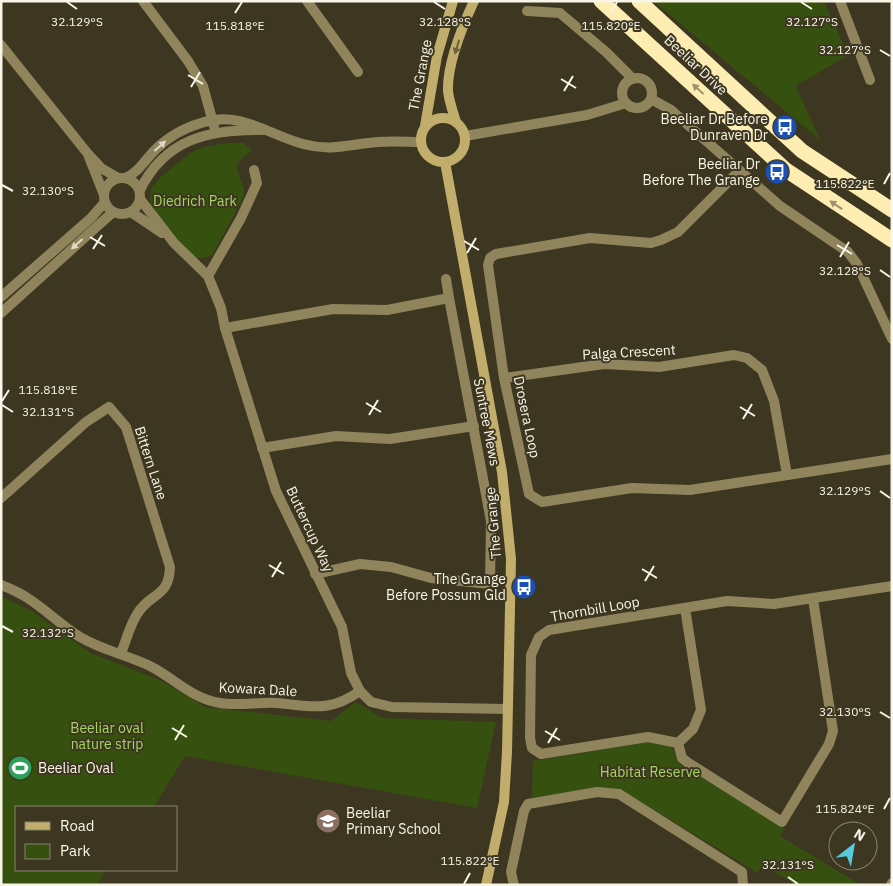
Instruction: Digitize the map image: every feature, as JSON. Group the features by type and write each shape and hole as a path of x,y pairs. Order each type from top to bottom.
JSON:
{"highway":[{"name":"Beeliar Drive","path":"600,1 786,170 892,240"},
{"name":"Beeliar Drive","path":"639,1 802,151 892,210"}],"street":[{"path":"143,1 188,61 203,86 215,132"},
{"path":"306,1 358,72"},
{"name":"The Grange","path":"425,126 437,56 453,1"},
{"path":"456,122 443,117 430,121 425,126 420,142 422,149 431,160 452,161 463,150 465,136 456,122 448,92 455,52 474,1"},
{"path":"840,1 870,80"},
{"path":"527,11 560,13 606,52 633,79 639,79 648,84 651,89 651,99 640,108 634,108 626,103 622,94 623,89 633,79"},
{"path":"1,45 101,168 134,182 140,194"},
{"path":"651,99 671,110 738,171 784,209 848,252 856,264 892,339"},
{"path":"465,136 587,114 626,103"},
{"path":"9,306 2,295 91,218 104,198 107,186 121,178 133,175 168,139 182,130 212,120 229,118 247,122 301,143 324,149 378,142 420,142"},
{"path":"88,154 104,198 113,212 122,214 131,212 147,175 166,156 194,139 215,132 268,130"},
{"name":"The Grange","path":"445,162 502,472 511,559 504,802 486,885"},
{"path":"208,276 241,218 257,183 254,170"},
{"name":"Drosera Loop","path":"738,171 678,232 661,240 651,243 590,238 493,255 488,265 504,378 530,494 542,502 632,488 690,490 892,459"},
{"name":"Buttercup Way","path":"140,194 174,243"},
{"path":"1,313 113,212"},
{"name":"Buttercup Way","path":"131,212 174,243 208,276 221,308 225,328 276,491 342,627 351,673 360,691"},
{"path":"867,225 892,230"},
{"name":"Suntree Mews","path":"315,574 360,564 391,567 431,578 490,584 491,521 448,298 446,279"},
{"path":"225,328 333,309 387,310 448,298"},
{"name":"Palga Crescent","path":"504,378 604,364 659,367 734,355 747,358 762,370 774,401 787,475"},
{"name":"Bittern Lane","path":"1,498 86,422 109,407 126,427 170,567 169,581 164,590 149,599 136,616 121,653"},
{"path":"262,448 336,436 390,440 474,426"},
{"name":"Kowara Dale","path":"1,585 18,591 38,604 79,636 102,648 121,653 152,667 192,694 220,703 267,702 328,707 345,701 360,691"},
{"name":"Thornbill Loop","path":"678,743 648,737 541,754 536,752 532,748 530,738 531,655 539,637 555,627 728,601 774,604 813,600 892,586"},
{"path":"685,608 701,710 693,729 686,738 678,743 682,758 782,822 829,744 833,731 813,600"},
{"path":"360,691 371,702 392,707 508,708"},
{"path":"514,885 511,872 524,811 528,804 603,791 619,794 742,872 743,885"}],"green space":[{"path":"653,1 824,1 848,55 796,86 820,140"},
{"name":"Diedrich Park","path":"228,143 244,143 252,151 243,157 237,167 244,188 244,196 213,254 204,258 195,257 186,253 178,245 150,211 151,188 161,177 189,154 203,147"},
{"name":"Beeliar oval nature strip","path":"1,596 32,611 90,653 160,680 205,707 331,721 356,702 382,718 496,722 477,808 185,756 155,806 15,806 15,871 105,871 97,885 1,885"},
{"name":"Habitat Reserve","path":"659,740 671,746 681,765 785,828 780,836 828,865 828,871 838,871 861,885 796,885 762,864 758,873 636,799 610,788 590,788 532,798 533,761"}],"place":[{"name":"Beeliar Dr Before Dunraven Dr","path":"785,127"},
{"name":"Beeliar Dr Before The Grange","path":"777,172"},
{"name":"The Grange Before Possum Gld","path":"524,587"},
{"name":"Beeliar Oval","path":"20,768"},
{"name":"Beeliar Primary School","path":"328,821"}]}
